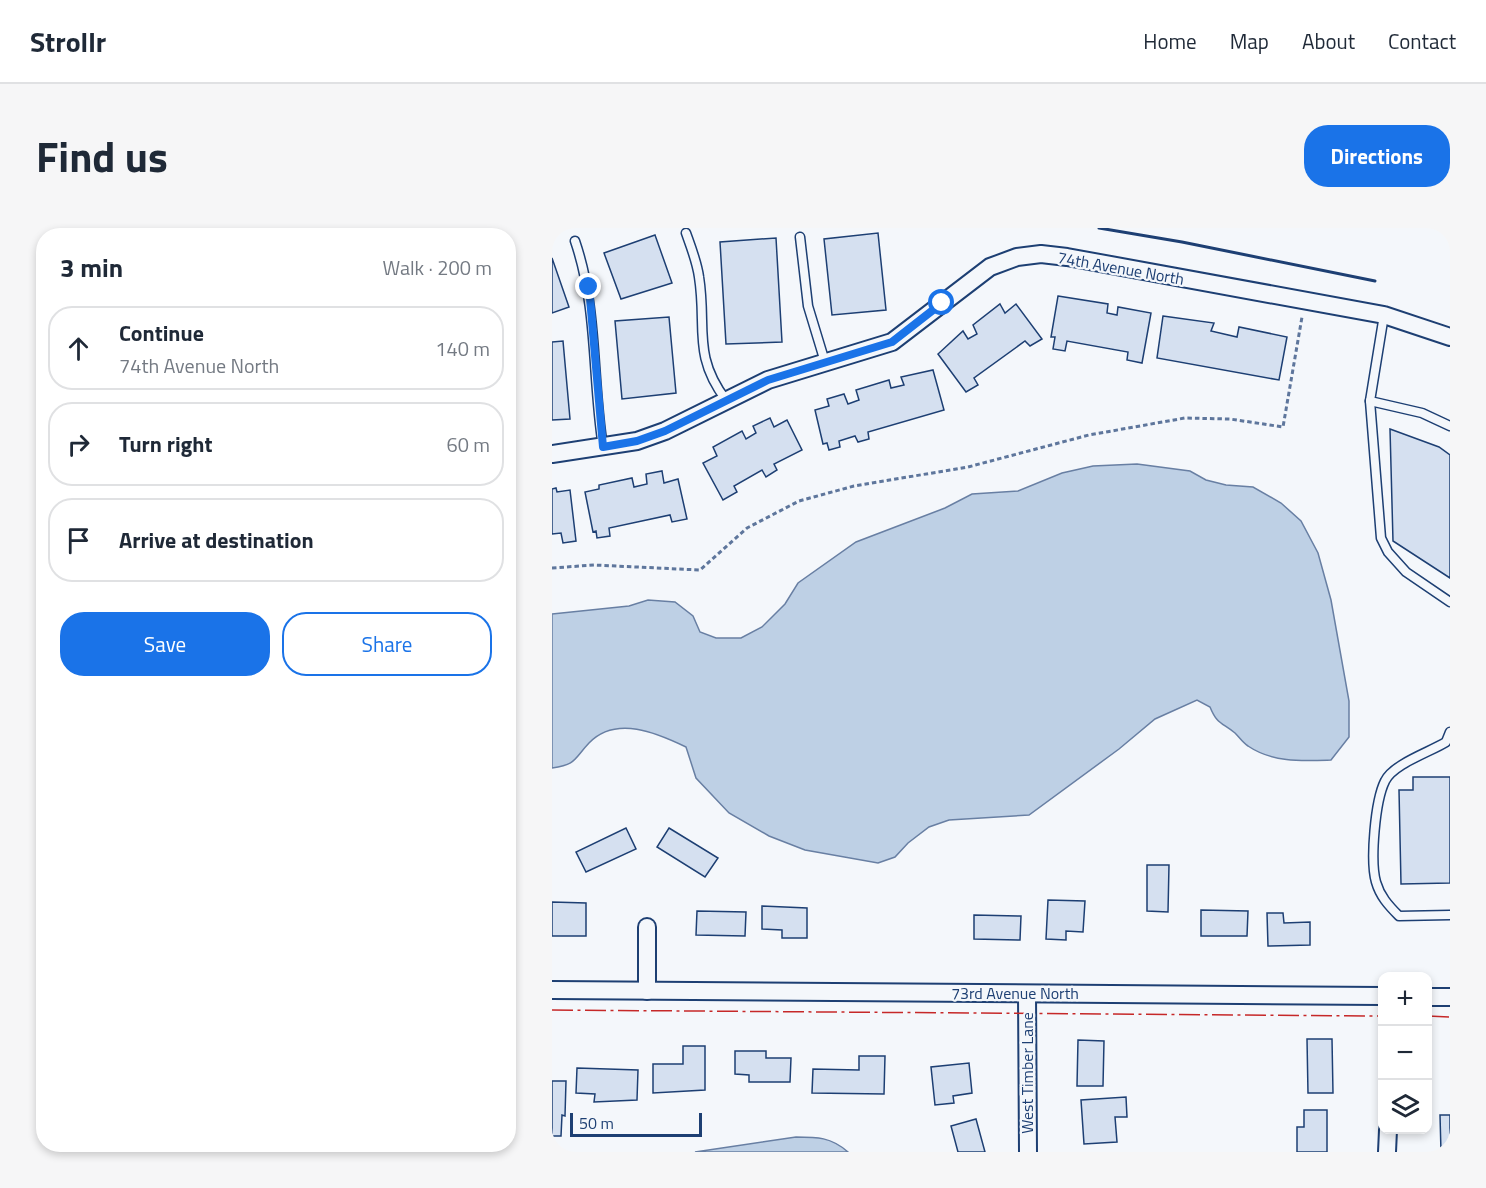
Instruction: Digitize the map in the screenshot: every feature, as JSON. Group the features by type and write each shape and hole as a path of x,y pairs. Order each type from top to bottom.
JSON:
{"street":[{"name":"74th Avenue North","path":"552,454 637,441 665,431 768,380 892,342 990,267 1017,257 1041,254 1067,256 1303,309 1384,315 1450,337"},
{"path":"647,927 647,991"},
{"name":"73rd Avenue North","path":"552,990 1378,996"},
{"name":"West Timber Lane","path":"1027,994 1028,1152"},
{"path":"1432,997 1450,997"},
{"path":"1388,1134 1388,1152"}],"lane":[{"path":"686,233 699,278 704,359 713,383 726,400"},
{"path":"800,237 808,306 825,362"},
{"path":"575,241 586,271 591,303 603,447"},
{"path":"1384,315 1370,401 1381,538 1388,552 1406,572 1450,602"},
{"path":"1370,401 1422,412 1450,426"},
{"path":"1450,732 1446,742 1401,765 1385,780 1374,830 1376,880 1385,902 1399,916 1450,915"}],"path":[{"path":"552,568 594,565 700,570 747,528 798,501 854,486 968,467 1089,435 1185,418 1230,419 1283,427 1303,309"}],"water":[{"path":"1137,464 1190,471 1206,480 1226,485 1253,487 1281,503 1301,521 1318,553 1331,600 1349,701 1349,737 1331,760 1288,760 1258,752 1246,745 1220,722 1210,707 1197,700 1155,719 1119,749 1029,815 949,820 929,827 908,843 895,857 878,863 805,850 769,836 729,813 696,778 686,747 650,732 624,728 611,730 589,743 570,763 552,768 552,614 629,606 648,600 675,602 693,616 700,632 716,638 741,638 762,627 785,604 798,583 856,542 945,508 972,494 1018,491 1062,473 1093,466"},
{"path":"796,1137 823,1139 836,1143 848,1152 695,1152"}],"building":[{"path":"878,233 886,310 832,315 824,239"},
{"path":"655,235 672,283 621,299 604,253"},
{"path":"776,238 782,342 726,344 720,242"},
{"path":"552,258 569,307 552,313"},
{"path":"1058,296 1108,304 1107,313 1117,315 1118,307 1151,313 1142,363 1127,360 1128,352 1067,341 1065,351 1053,349 1055,337 1051,337"},
{"path":"1000,304 1005,313 1016,304 1042,339 1030,346 1025,341 974,378 978,385 966,392 938,354 963,331 968,339 977,334 973,325"},
{"path":"1163,316 1214,323 1211,331 1237,337 1239,327 1287,337 1279,380 1157,358"},
{"path":"669,317 676,393 622,399 615,321"},
{"path":"563,341 570,419 552,420 552,342"},
{"path":"933,370 944,410 868,432 869,439 858,442 855,436 839,441 840,447 829,450 827,443 823,444 815,410 829,406 827,399 844,394 848,404 859,400 856,390 889,380 891,388 904,385 901,377"},
{"path":"770,418 774,427 787,420 802,450 774,464 777,470 766,477 762,470 734,486 737,492 723,500 703,463 717,456 713,447 742,431 746,439 756,433 753,426"},
{"path":"1390,429 1439,447 1450,455 1450,578 1393,541"},
{"path":"662,471 664,483 678,479 687,519 672,522 670,515 609,528 610,536 597,538 596,531 593,532 585,492 599,489 599,485 632,478 634,487 647,484 646,474"},
{"path":"556,488 557,492 570,490 576,541 563,543 561,533 552,534 552,489"},
{"path":"1413,777 1450,777 1450,883 1401,884 1399,790 1413,790"},
{"path":"626,828 636,849 586,872 576,852"},
{"path":"669,828 718,858 705,877 657,847"},
{"path":"1147,865 1169,865 1168,912 1147,911"},
{"path":"1048,900 1085,901 1083,932 1066,931 1066,940 1046,939"},
{"path":"552,902 586,903 586,936 552,936"},
{"path":"762,906 807,908 807,938 782,938 782,930 762,929"},
{"path":"1201,910 1248,911 1247,936 1201,936"},
{"path":"697,911 746,912 745,936 696,935"},
{"path":"1267,913 1283,913 1284,923 1310,922 1310,945 1268,946"},
{"path":"974,915 1021,916 1020,940 974,939"},
{"path":"1307,1039 1332,1039 1333,1093 1308,1093"},
{"path":"1078,1040 1104,1041 1103,1086 1077,1086"},
{"path":"683,1046 705,1046 705,1090 653,1093 653,1064 683,1064"},
{"path":"735,1051 766,1051 766,1058 791,1058 790,1082 749,1082 749,1075 735,1074"},
{"path":"859,1056 885,1056 884,1094 812,1093 813,1069 859,1070"},
{"path":"969,1063 972,1093 953,1096 954,1103 935,1105 931,1067"},
{"path":"577,1068 638,1070 637,1100 594,1102 595,1094 576,1093"},
{"path":"552,1081 566,1081 565,1116 562,1115 561,1136 552,1136"},
{"path":"1126,1097 1127,1117 1115,1117 1117,1142 1084,1144 1081,1100"},
{"path":"1304,1110 1327,1110 1327,1152 1297,1152 1297,1127 1304,1127"},
{"path":"1440,1115 1450,1115 1450,1152 1441,1152"},
{"path":"976,1119 985,1152 958,1152 951,1126"}],"wall":[{"path":"1099,228 1182,242 1375,281"}],"power":[{"path":"552,1010 1378,1016"},
{"path":"1432,1016 1450,1017"}],"route":[{"path":"589,287 603,447 637,441 665,431 768,380 794,370 892,342 942,303"}]}
